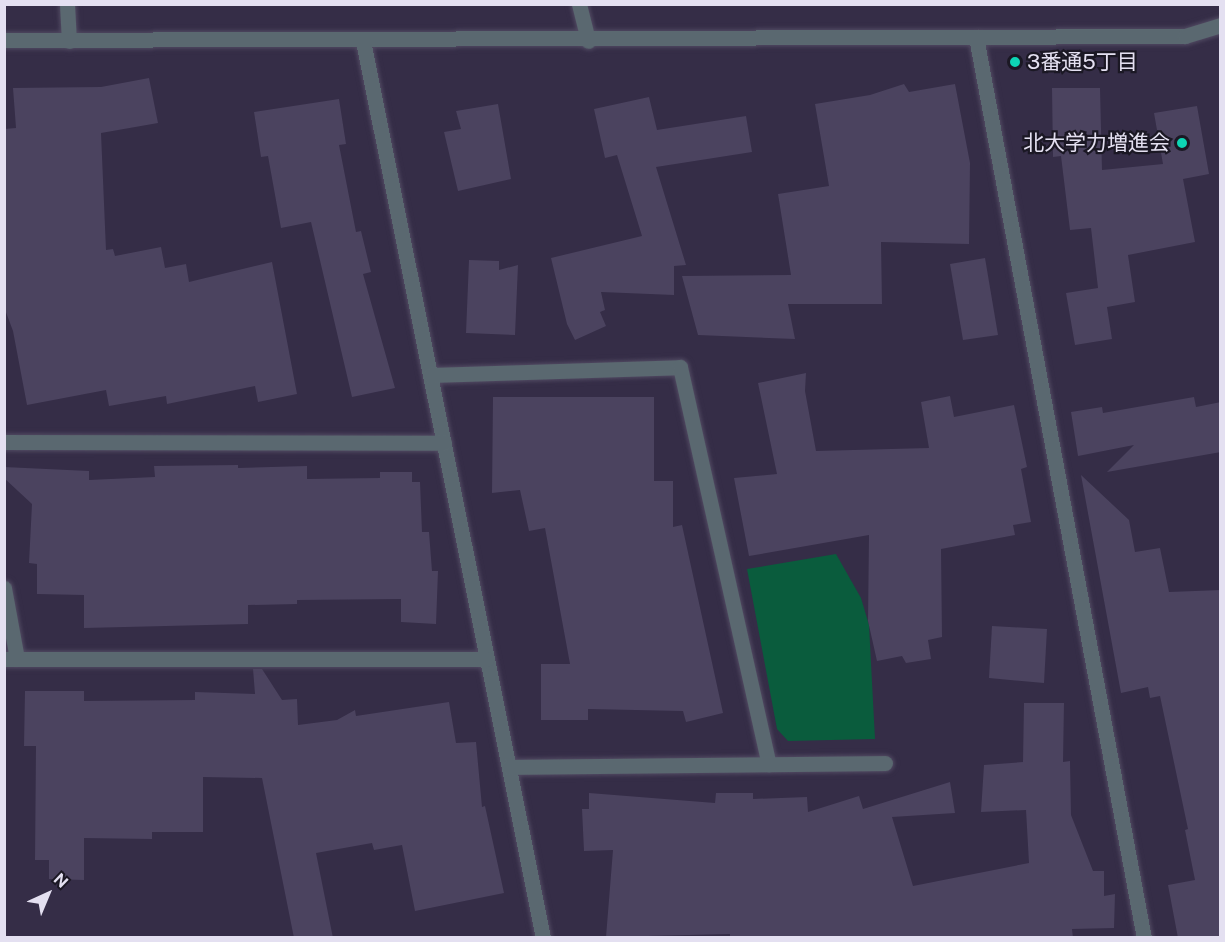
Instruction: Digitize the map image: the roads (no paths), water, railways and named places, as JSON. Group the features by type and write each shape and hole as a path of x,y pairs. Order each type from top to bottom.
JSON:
{"street":[{"path":"66,4 69,41"},
{"path":"579,4 588,41"},
{"path":"4,40 588,41 1185,36 1221,24"},
{"path":"976,37 1144,938"},
{"path":"363,41 543,938"},
{"path":"430,375 680,367 769,764"},
{"path":"4,442 444,443"},
{"path":"4,588 11,659 487,659"},
{"path":"509,767 885,763"}],"place":[{"name":"3番通5丁目","path":"1015,62"},
{"name":"北大学力増進会","path":"1182,143"}]}
